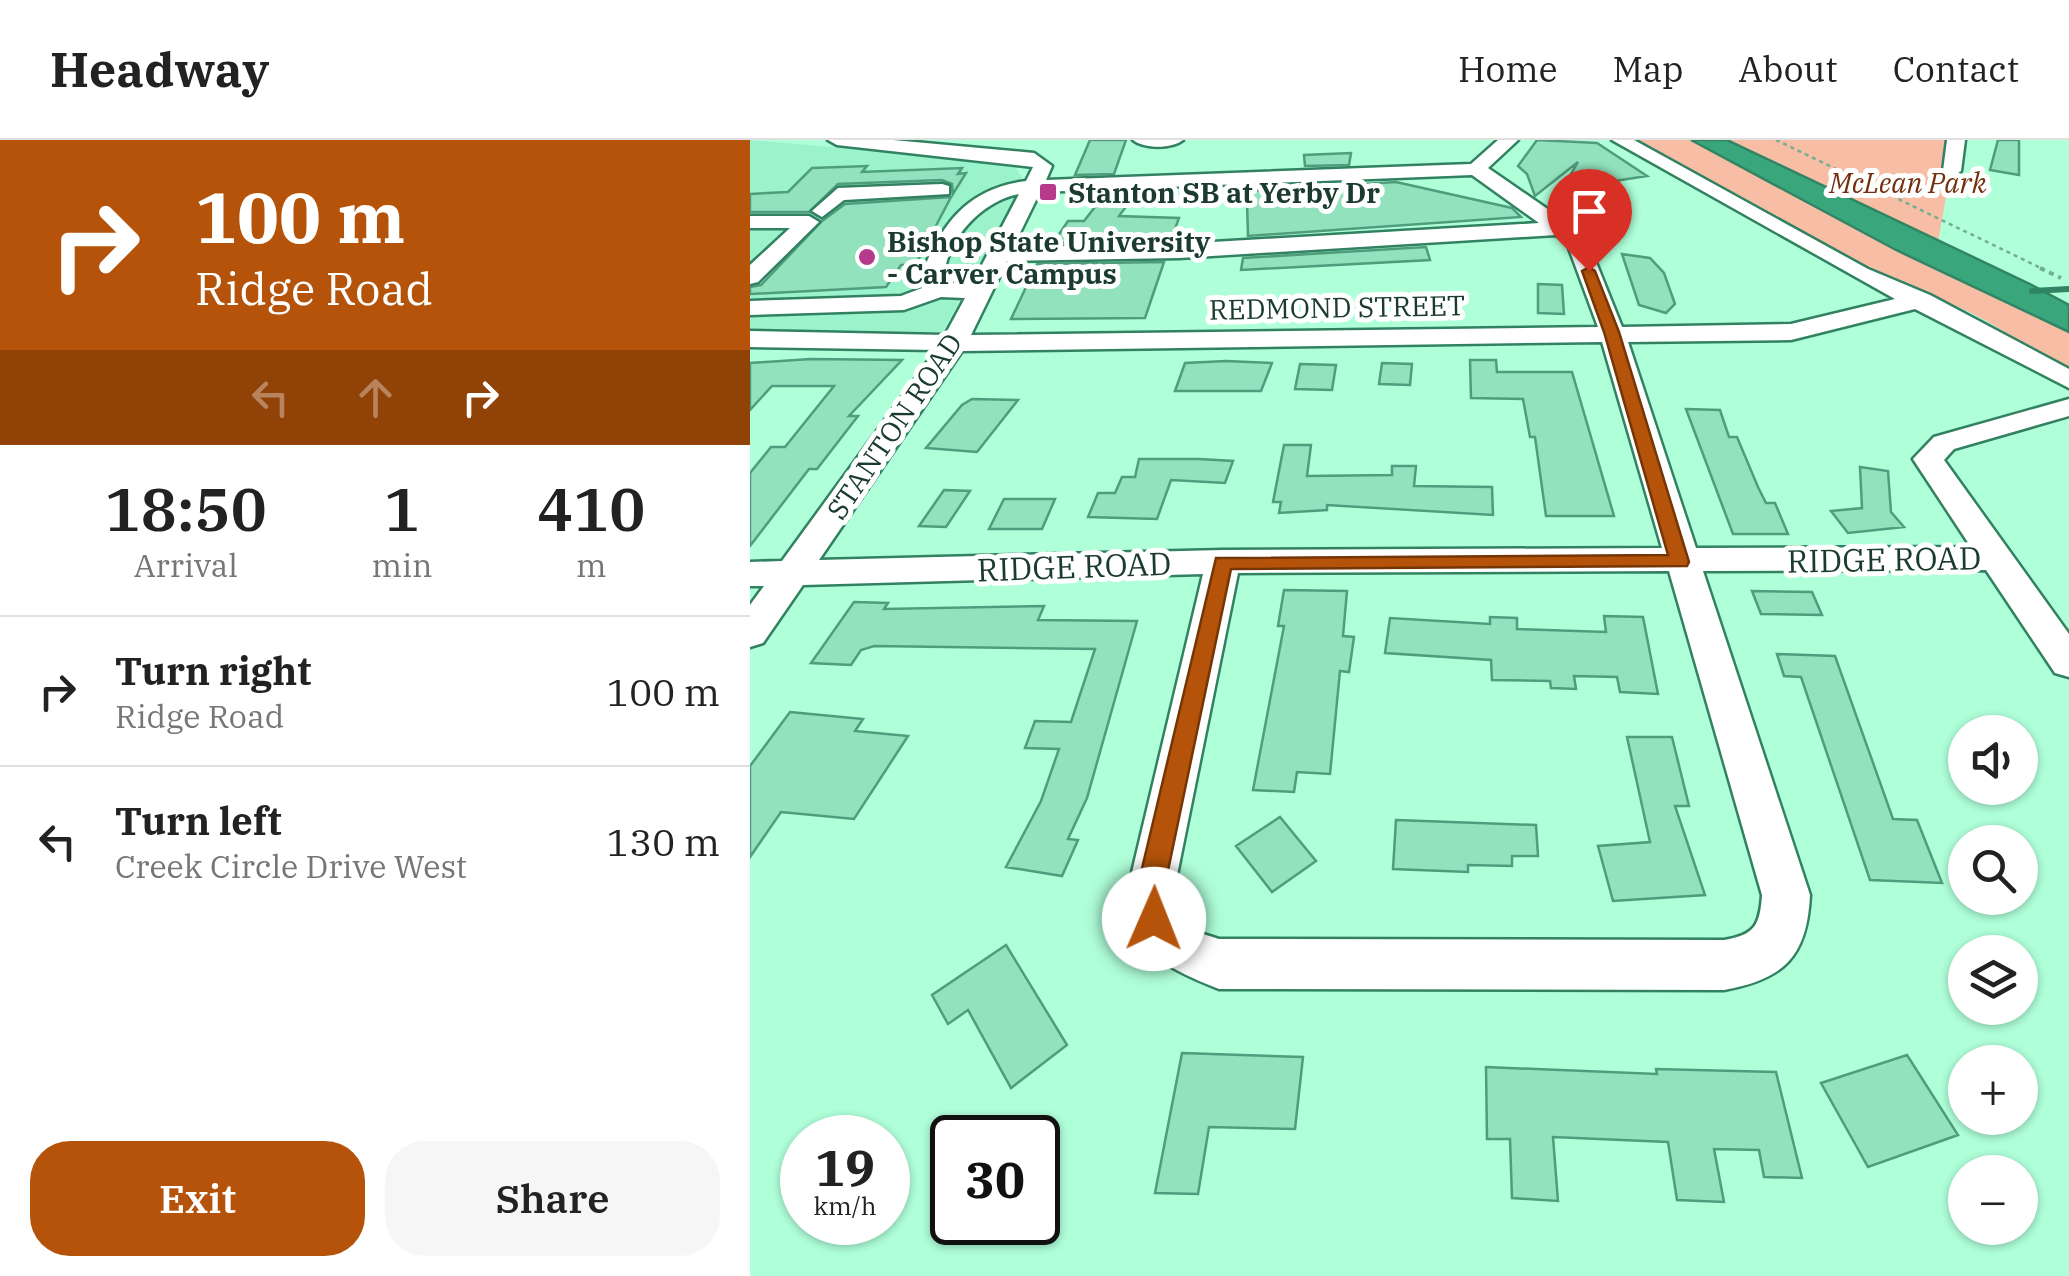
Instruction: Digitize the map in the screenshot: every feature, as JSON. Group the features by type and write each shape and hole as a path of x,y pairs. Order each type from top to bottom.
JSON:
{"street":[{"path":"836,140 1019,154 1476,168 1563,228 1577,240 1612,332 1786,895 1786,929 1752,961 1724,965 1219,964 1187,952 1154,919 1152,885 1223,562"},
{"path":"1142,140 1174,140"},
{"path":"1476,168 1509,140"},
{"path":"1622,140 1860,274 1922,300 2069,380"},
{"path":"1952,171 1956,140"},
{"path":"938,290 930,282 971,204 996,191 1019,154"},
{"name":"STANTON ROAD","path":"750,633 954,343 1000,254 1019,154"},
{"path":"750,277 838,194 942,190"},
{"path":"750,222 817,216"},
{"path":"1000,254 1179,251 1563,228"},
{"path":"750,241 790,241"},
{"path":"750,308 904,302 938,290 981,291"},
{"name":"REDMOND STREET","path":"750,340 954,343 1791,332 1833,326 1922,300"},
{"path":"2069,407 1944,443 1928,458 2069,663"},
{"name":"RIDGE ROAD","path":"750,574 1223,562 1998,558"}],"path":[{"path":"1776,140 2061,278"}],"shaded area":[{"name":"Bishop State University - Carver Campus","path":"750,140 996,161 1014,165 1024,181 941,335 750,333"},
{"path":"1691,140 1727,140 2030,284 2069,305 2069,332 1896,250"}],"green space":[{"path":"1632,140 1691,140 1896,250 2052,322 2069,332 2069,372 1971,313 1929,296 1907,292"},
{"name":"McLean Park","path":"1727,140 1956,140 1938,242"}],"building":[{"path":"1090,140 1126,140 1114,174 1075,175"},
{"path":"1537,140 1597,143 1647,176 1562,189 1578,162 1535,196 1527,174 1518,166"},
{"path":"1998,140 2019,140 2019,175 1990,170"},
{"path":"1351,153 1349,165 1305,166 1304,155"},
{"path":"867,166 862,172 962,168 958,174 966,173 953,194 952,184 942,180 838,184 809,212 750,212 750,194 788,192 812,168"},
{"path":"1396,182 1512,208 1521,217 1248,236 1247,201 1253,200 1252,191"},
{"path":"1137,192 1119,216 1179,218 1171,240 1053,243 1068,221 1084,221 1106,193"},
{"path":"951,197 916,264 901,265 886,287 750,294 750,287 761,285 822,221 845,204"},
{"path":"1426,247 1430,260 1241,270 1243,258"},
{"path":"1622,254 1650,258 1664,273 1675,304 1666,313 1639,305"},
{"path":"1164,262 1145,318 1011,319 1037,264"},
{"path":"1538,284 1562,285 1564,314 1538,313"},
{"path":"902,360 849,416 858,416 817,469 809,469 750,546 750,473 771,447 785,447 834,386 772,386 750,410 750,363"},
{"path":"1470,360 1496,360 1497,372 1572,372 1614,516 1546,516 1535,437 1530,437 1523,399 1471,398"},
{"path":"1185,363 1272,363 1261,391 1175,391"},
{"path":"1382,363 1412,364 1410,385 1379,384"},
{"path":"1300,364 1336,365 1332,390 1295,389"},
{"path":"972,399 1018,400 977,452 926,448 962,405"},
{"path":"1686,409 1720,410 1729,437 1737,437 1766,503 1775,503 1788,534 1733,534"},
{"path":"1284,445 1311,445 1307,476 1392,475 1392,466 1416,466 1414,486 1492,487 1493,515 1327,505 1327,510 1279,513 1281,502 1273,502"},
{"path":"1139,459 1233,461 1225,483 1171,480 1157,519 1088,517 1098,493 1115,493 1122,477 1135,477"},
{"path":"1860,467 1888,471 1891,512 1904,527 1848,533 1831,511 1862,508"},
{"path":"944,490 970,491 946,527 919,526"},
{"path":"1004,499 1055,499 1042,529 989,529"},
{"path":"1284,590 1347,591 1343,636 1354,637 1349,672 1340,671 1330,774 1297,772 1294,792 1253,790 1284,626 1278,626"},
{"path":"1752,591 1812,592 1822,615 1761,614"},
{"path":"854,602 888,603 884,609 1044,606 1038,620 1137,621 1087,798 1068,839 1078,840 1062,876 1006,867 1041,801 1059,749 1025,748 1035,721 1071,722 1095,649 874,646 861,650 851,665 811,663"},
{"path":"1604,616 1643,617 1658,694 1620,692 1617,677 1574,676 1576,689 1551,688 1550,681 1492,680 1491,660 1385,653 1390,618 1490,624 1490,617 1517,618 1517,629 1606,632"},
{"path":"1777,654 1835,656 1893,819 1917,820 1942,883 1870,880 1801,677 1784,676"},
{"path":"790,712 863,719 855,731 908,736 854,819 781,812 750,857 750,766"},
{"path":"1627,737 1672,737 1689,806 1675,806 1705,895 1613,901 1598,846 1650,842"},
{"path":"1280,817 1316,861 1272,892 1236,846"},
{"path":"1396,820 1536,825 1538,856 1512,856 1512,866 1468,865 1468,872 1393,869"},
{"path":"1006,945 1067,1045 1011,1088 968,1010 948,1024 932,995"},
{"path":"1182,1053 1303,1057 1295,1129 1209,1127 1198,1194 1155,1193"},
{"path":"1907,1055 1948,1119 1948,1135 1958,1135 1868,1167 1821,1083"},
{"path":"1486,1067 1657,1074 1656,1069 1776,1072 1802,1178 1764,1177 1759,1150 1714,1149 1724,1202 1677,1200 1668,1142 1553,1137 1558,1201 1512,1198 1510,1139 1487,1139"}],"waterway":[{"path":"2032,291 2069,289"}],"place":[{"name":"Stanton SB at Yerby Dr","path":"1048,192"},
{"name":"Bishop State University - Carver Campus","path":"867,257"}],"route":[{"path":"1154,919 1152,885 1223,562 1680,562 1612,332 1589,271"}]}
